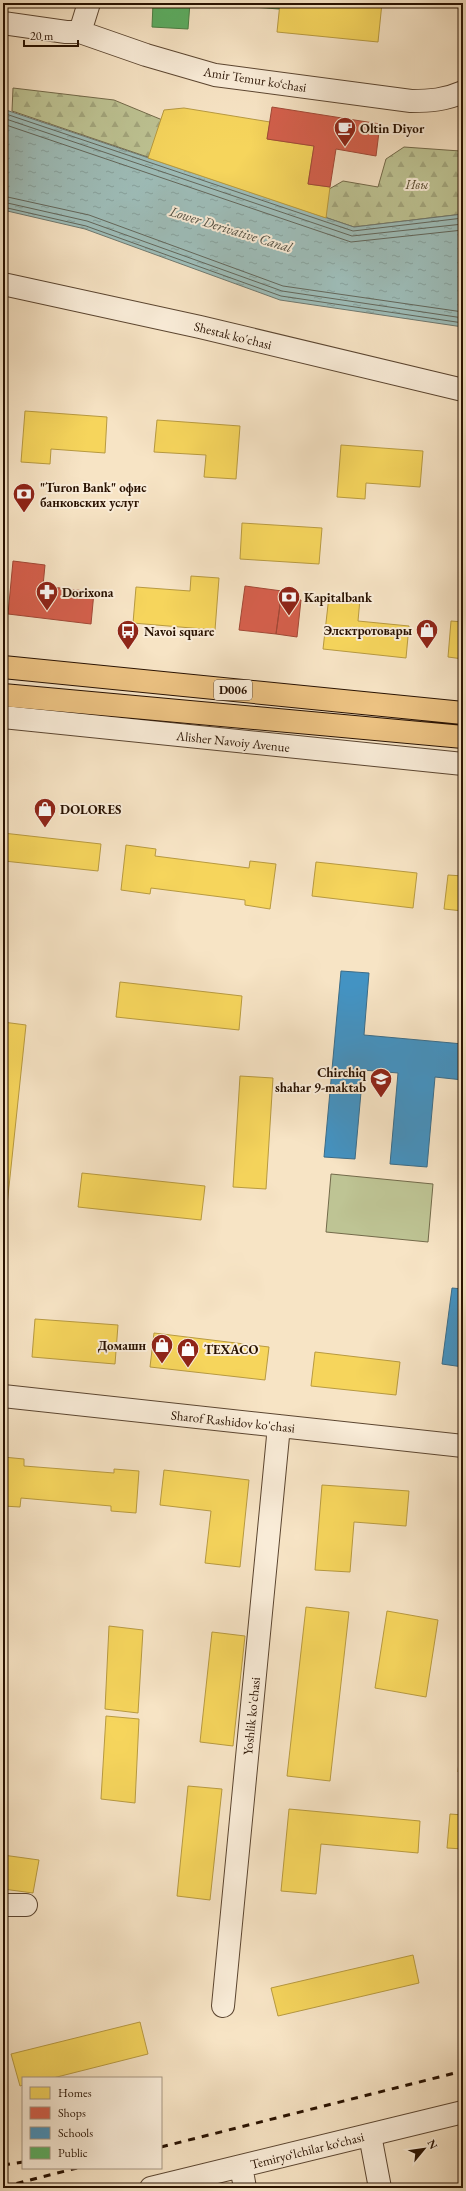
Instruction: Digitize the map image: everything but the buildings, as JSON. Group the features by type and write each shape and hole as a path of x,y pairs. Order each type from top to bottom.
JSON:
{"main road":[{"name":"D006","path":"3,667 463,713"},
{"name":"Alisher Navoiy Avenue","path":"3,695 463,737"}],"street":[{"path":"80,32 89,3"},
{"name":"Amir Temur ko‘chasi","path":"3,23 66,32 80,32 146,55 215,75 411,101 433,101 450,98 463,92"},
{"name":"Shestak ko'chasi","path":"3,284 200,327 463,390"},
{"name":"Alisher Navoiy Avenue","path":"3,717 463,764"},
{"name":"Sharof Rashidov ko'chasi","path":"3,1396 463,1446"},
{"name":"Yoshlik ko'chasi","path":"222,2006 279,1426"},
{"path":"3,1905 26,1904"},
{"name":"Temiryo‘lchilar ko‘chasi","path":"151,2188 463,2112"},
{"path":"370,2135 380,2188"},
{"path":"241,2166 244,2188"}],"green space":[{"name":"Ивы","path":"13,88 114,100 264,162 317,196 343,181 378,187 386,159 404,147 460,151 463,154 463,214 354,227 12,111"},
{"path":"331,1174 433,1184 428,1242 326,1232"}],"water":[{"name":"Lower Derivative Canal","path":"3,109 354,227 463,214 463,327 280,300 85,229 3,210"}],"railway":[{"path":"162,2147 463,2071"},
{"path":"3,2165 22,2162"},
{"path":"3,2187 73,2169"}],"place":[{"name":"Oltin Diyor","path":"345,148"},
{"name":"\"Turon Bank\" офис банковских услуг","path":"24,514"},
{"name":"Dorixona","path":"47,612"},
{"name":"Kapitalbank","path":"289,616"},
{"name":"Navoi square","path":"128,650"},
{"name":"Электротовары","path":"427,650"},
{"name":"DOLORES","path":"45,828"},
{"name":"Chirchiq shahar 9-maktab","path":"381,1098"},
{"name":"Домашн","path":"162,1364"},
{"name":"TEXACO","path":"188,1368"}]}
